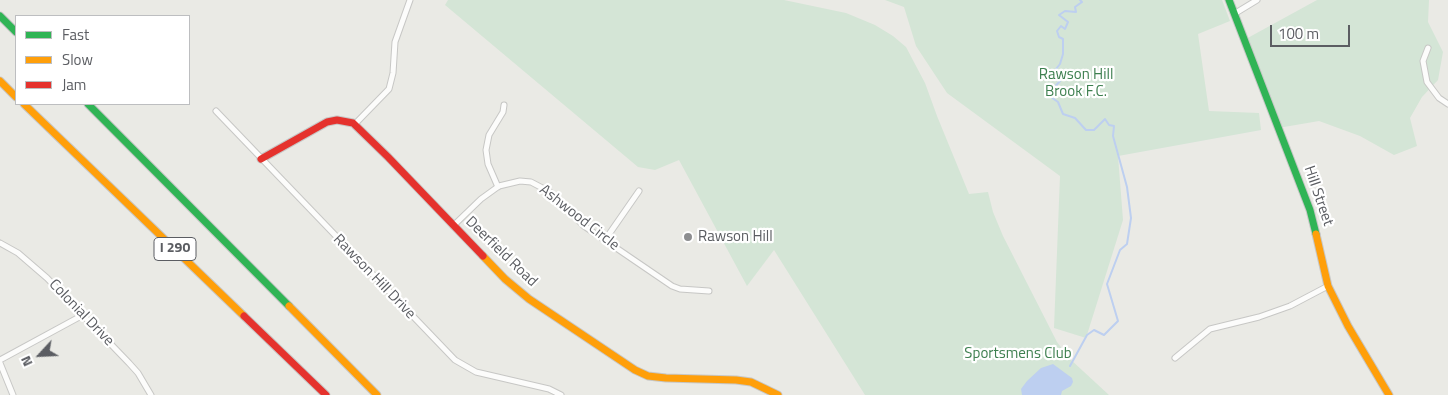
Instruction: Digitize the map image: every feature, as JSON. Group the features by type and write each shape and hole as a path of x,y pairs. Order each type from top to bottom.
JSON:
{"main road":[{"name":"Hill Street","path":"1229,0 1312,213 1328,286 1348,326 1389,395"},
{"path":"0,16 15,31"},
{"path":"0,81 15,96"},
{"name":"I 290","path":"25,105 326,395"},
{"name":"I 290","path":"89,105 377,395"},
{"path":"261,159 326,122 337,120 355,124"},
{"name":"Deerfield Road","path":"355,124 497,272 519,292 637,371 648,376 668,378 752,382 778,395"}],"street":[{"path":"355,124 385,95 391,84 395,42 410,0"},
{"path":"1234,14 1257,0"},
{"path":"1428,48 1423,61 1427,82 1439,98 1448,104"},
{"path":"498,186 488,164 486,150 489,135 502,114 504,105"},
{"name":"Rawson Hill Drive","path":"216,111 455,360 476,372 549,389 562,395"},
{"name":"Ashwood Circle","path":"453,226 481,199 498,186 520,181 531,182 550,192 584,226 672,286 680,289 709,291"},
{"path":"605,240 639,191"},
{"name":"Colonial Drive","path":"0,243 18,253 33,265 83,315 134,368 151,395"},
{"path":"1175,358 1210,329 1262,317 1290,306 1328,286"},
{"path":"13,395 0,361 83,315"}],"green space":[{"name":"Rawson Hill","path":"448,0 784,0 846,13 875,25 906,47 925,83 969,194 988,192 993,212 1003,236 1057,342 1070,359 1109,395 865,395 774,250 747,286 679,160 655,170 638,167 445,5"},
{"name":"Rawson Hill Brook F.C.","path":"885,0 1222,0 1230,21 1198,34 1209,111 1259,113 1261,130 1118,156 1123,220 1086,338 1054,328 1060,176 947,93 916,46 904,7"},
{"path":"1317,0 1429,0 1428,22 1443,52 1438,80 1422,97 1410,118 1417,146 1394,155 1360,136 1319,121 1278,128 1244,40"}],"water":[{"path":"1053,364 1072,378 1071,386 1062,391 1061,395 1022,395 1021,389 1027,381 1041,368"}],"waterway":[{"path":"1070,366 1087,335 1094,330 1104,335 1118,321 1107,284 1120,250 1127,244 1131,218 1127,187 1113,136 1114,126 1109,125 1105,119 1094,130 1086,130 1075,118 1063,114 1058,102 1051,97 1050,92 1060,81 1058,76 1052,74 1060,64 1063,54 1063,39 1059,37 1057,31 1061,26 1065,29 1068,22 1059,15 1065,11 1076,12 1075,7 1082,2 1080,0"}],"traffic: fast":[{"path":"1229,0 1310,210 1316,234"},
{"path":"0,16 15,31"},
{"path":"89,105 289,306"}],"traffic: slow":[{"path":"0,81 15,96"},
{"path":"25,105 244,316"},
{"path":"1316,234 1328,286 1348,326 1389,395"},
{"path":"483,256 505,279 529,299 635,370 648,376 666,378 751,382 778,395"},
{"path":"289,306 377,395"}],"traffic: jam":[{"path":"261,159 327,122 337,120 353,123 483,256"},
{"path":"244,316 326,395"}],"place":[{"name":"Rawson Hill","path":"688,237"}],"park label":[{"name":"Sportsmens Club","path":"1018,354"}]}
